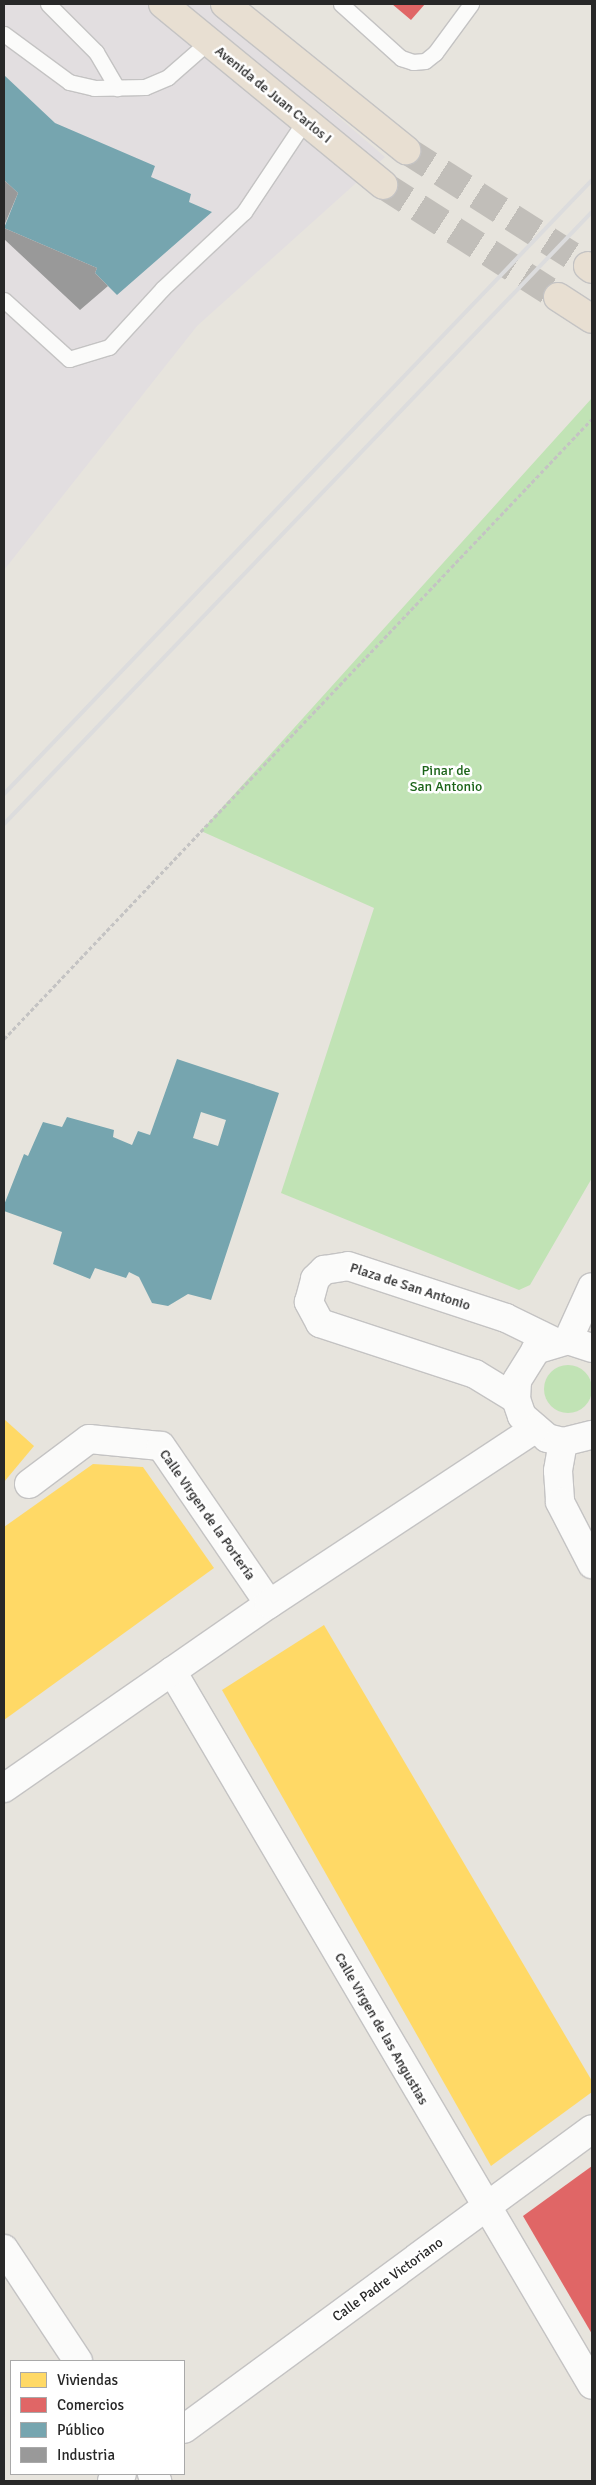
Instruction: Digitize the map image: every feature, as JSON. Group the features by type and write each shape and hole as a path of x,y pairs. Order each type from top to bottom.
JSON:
{"highway":[{"name":"Avenida de Juan Carlos I","path":"164,4 304,122 383,185"},
{"path":"225,4 406,150"},
{"path":"558,297 592,318"}],"street":[{"name":"Plaza de San Antonio","path":"516,1399 475,1374 325,1326 312,1314 309,1302 315,1279 324,1270 348,1266 506,1318 571,1343"},
{"path":"592,1287 571,1343 536,1350 524,1363 516,1381 516,1399 534,1429 563,1442 592,1435"},
{"path":"4,1788 269,1604 534,1429"},
{"name":"Calle Virgen de la Portería","path":"29,1484 89,1439 160,1446 269,1604"},
{"path":"563,1442 558,1471 560,1502 592,1564"},
{"name":"Calle Virgen de las Angustias","path":"172,1671 486,2209 592,2385"},
{"name":"Calle Padre Victoriano","path":"185,2428 486,2209 592,2129"},
{"path":"4,2249 77,2360"}],"lane":[{"path":"48,4 96,52 117,88"},
{"path":"341,4 401,58 413,62 425,61 435,53 471,4"},
{"path":"4,34 69,82 117,88 145,87 168,77 208,42"},
{"path":"4,300 69,359 109,347 163,288 244,212 304,122"}],"path":[{"path":"4,1039 592,419"}],"shaded area":[{"path":"4,4 207,4 385,157 197,326 4,570"}],"green space":[{"name":"Pinar de San Antonio","path":"592,398 592,1178 530,1285 519,1290 281,1193 374,908 201,831"},
{"path":"563,1365 573,1365 582,1369 588,1375 591,1380 591,1398 582,1409 573,1413 563,1413 554,1409 548,1403 544,1394 544,1384 548,1375 554,1369"}],"building: Viviendas":[{"path":"4,1419 34,1446 4,1482"},
{"path":"93,1464 143,1467 214,1568 4,1720 4,1527"},
{"path":"324,1625 592,2081 592,2092 491,2166 222,1690"}],"building: Comercios":[{"path":"392,4 425,4 411,20"},
{"path":"592,2166 592,2334 523,2216"}],"building: Público":[{"path":"4,75 55,123 155,166 151,177 191,194 189,202 212,212 117,295 95,273 97,268 4,228 18,193 4,180"},
{"path":"177,1059 279,1093 211,1300 188,1294 168,1306 152,1303 139,1277 129,1272 126,1278 95,1268 90,1279 53,1264 62,1232 4,1211 4,1205 24,1154 28,1156 43,1122 62,1127 67,1117 114,1130 113,1137 132,1145 138,1131 150,1135","holes":["201,1112 226,1120 218,1146 193,1138"]}],"building: Industria":[{"path":"4,180 18,193 4,226"},
{"path":"4,228 97,268 95,273 108,286 80,310 4,239"}],"tunnel":[{"path":"406,150 588,266"},
{"path":"383,185 558,297"}],"railway":[{"path":"4,794 592,180"},
{"path":"4,824 592,212"}]}
